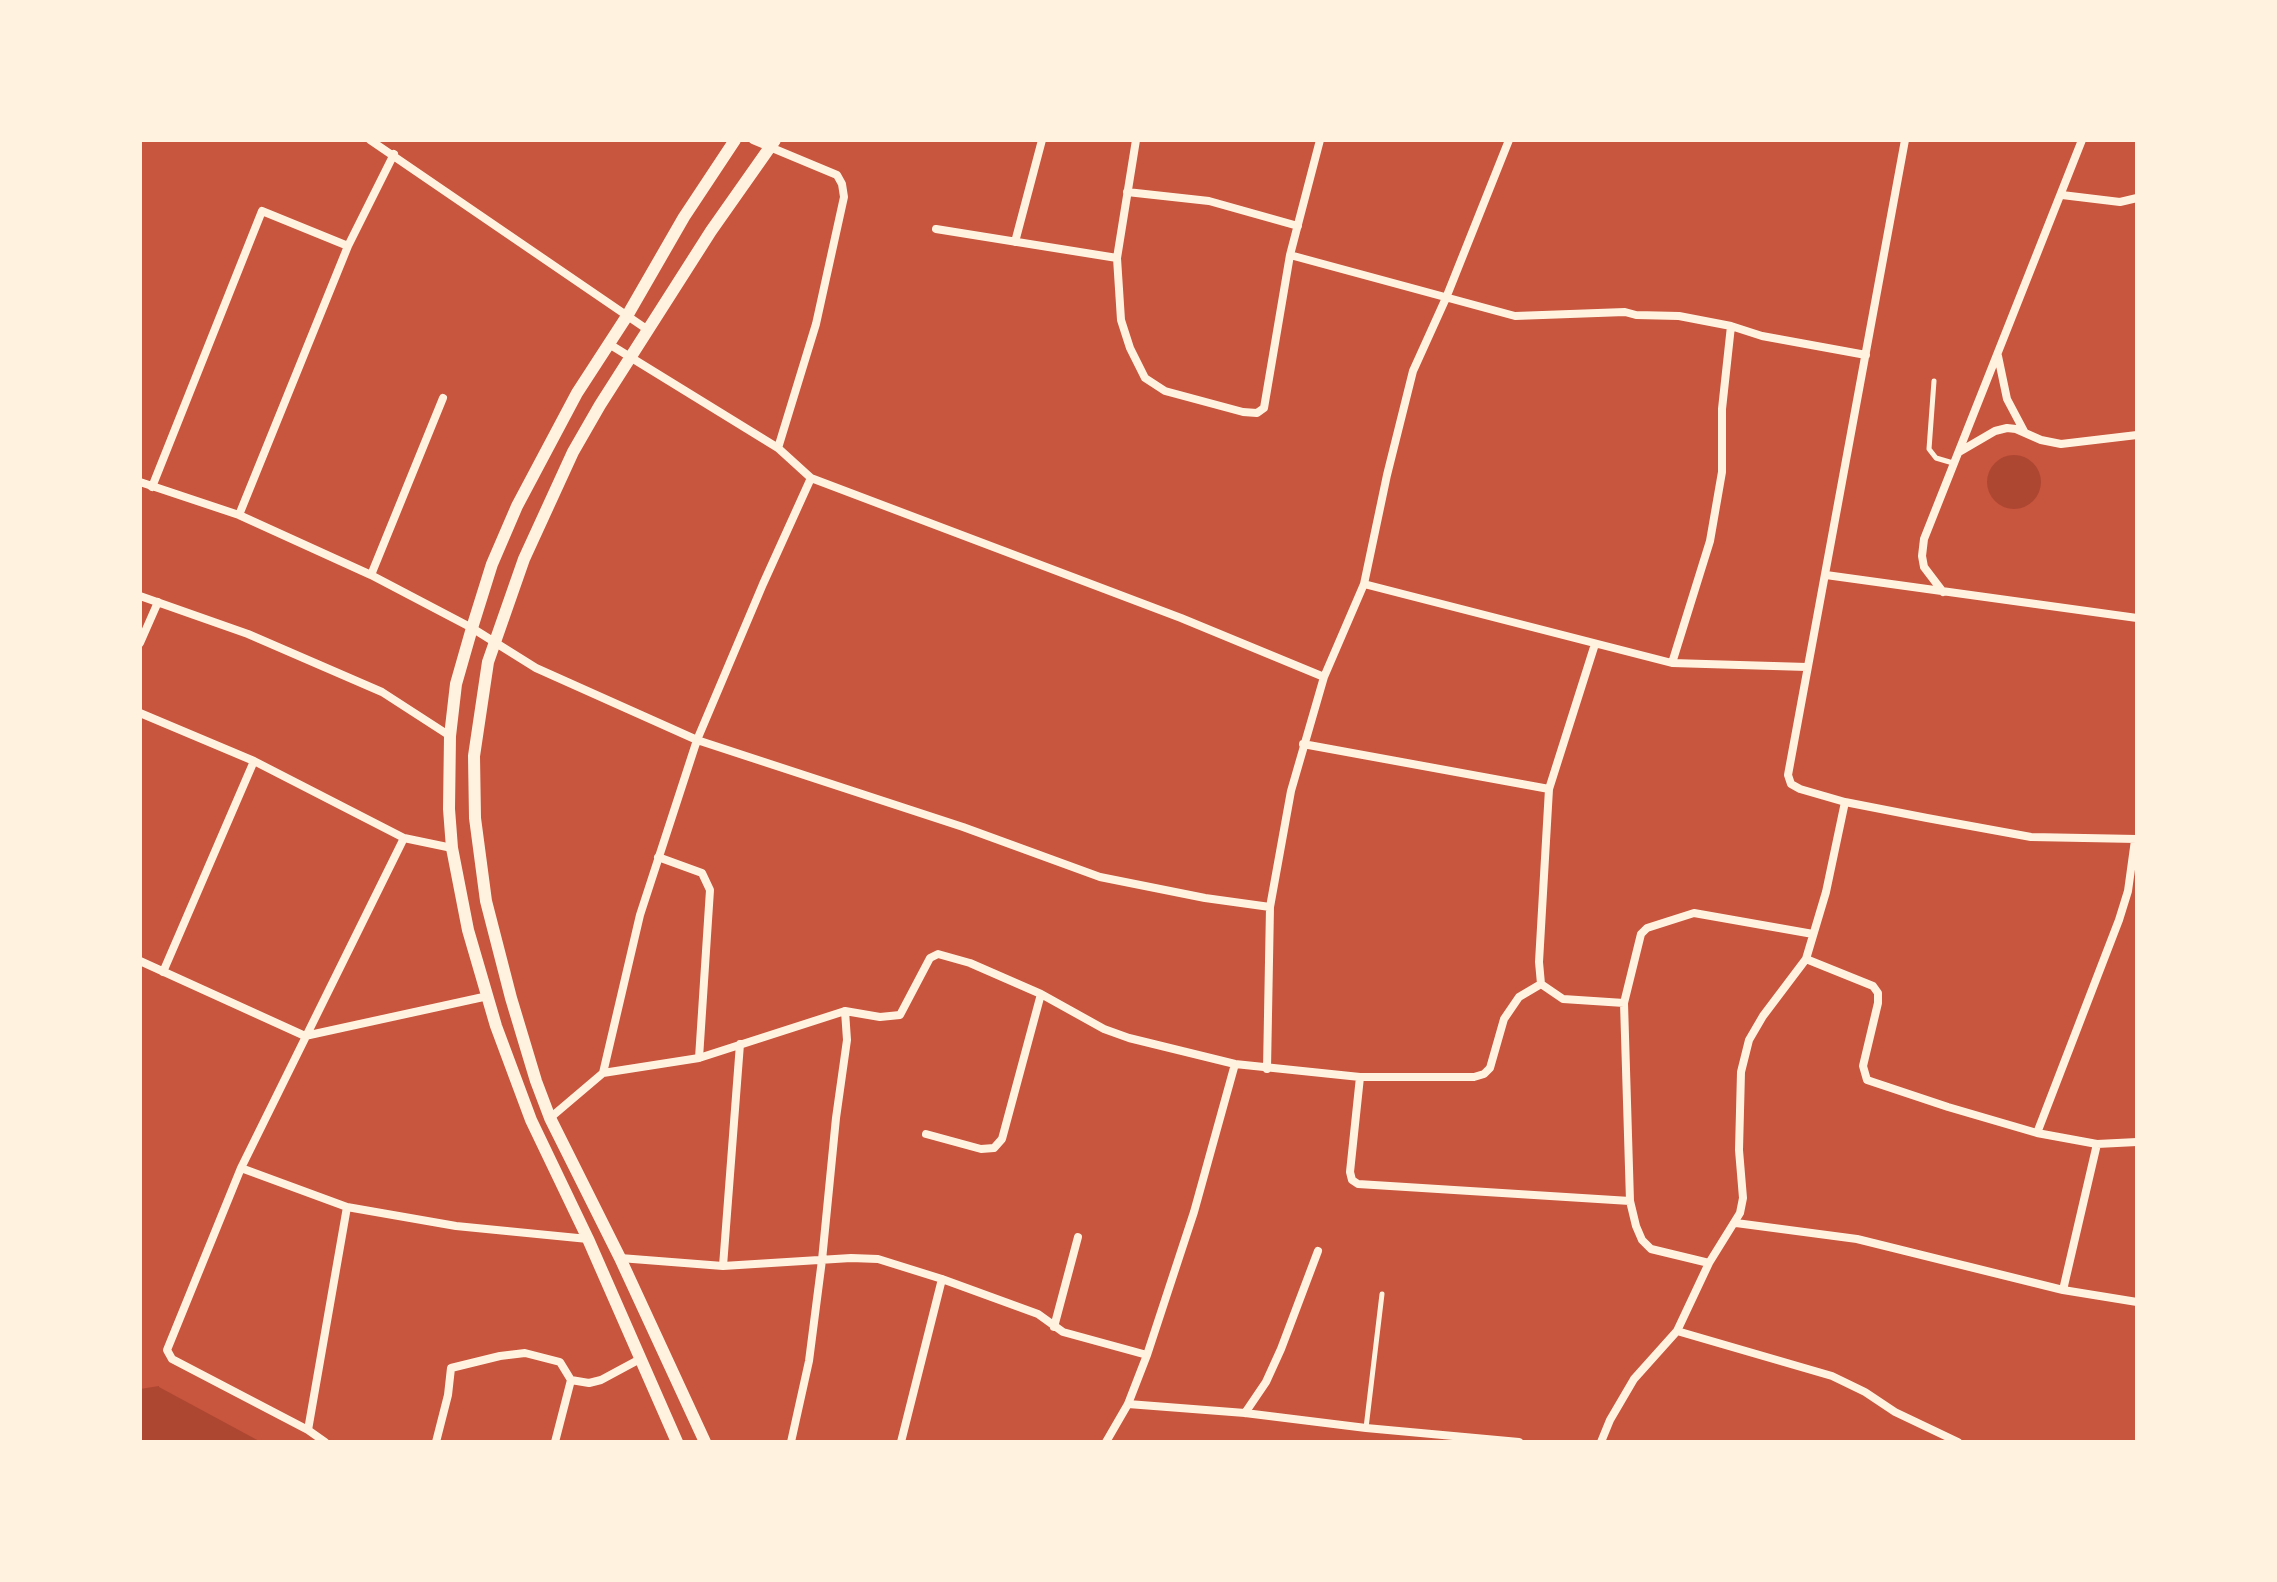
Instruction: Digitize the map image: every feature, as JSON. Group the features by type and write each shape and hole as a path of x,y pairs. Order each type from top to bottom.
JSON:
{"street":[{"path":"370,140 648,330"},
{"path":"677,1442 588,1239 531,1120 505,1054 468,930 452,848 450,736 456,684 472,628 492,564 517,506 577,393 627,316 684,217 735,140"},
{"path":"753,140 771,144 837,175 844,197 816,324 778,448"},
{"path":"1015,242 1042,140"},
{"path":"1136,140 1117,258 1121,320 1130,348 1145,378 1165,391 1257,413 1264,408 1290,255 1320,140"},
{"path":"1267,1069 1270,907 1291,791 1303,744 1324,677 1364,584 1409,385 1509,140"},
{"path":"1905,140 1788,775 1791,784 1800,789 1845,802 2031,837 2136,840 2128,891 2119,920 2037,1133"},
{"path":"1943,592 1924,567 1924,539 2082,140"},
{"path":"705,1442 620,1258 550,1118 536,1081 486,901 475,818 474,756 482,693 495,643 524,559 559,480 600,405 771,144"},
{"path":"239,515 348,246 394,154"},
{"path":"1127,192 1209,201 1298,226"},
{"path":"2062,195 2120,202 2137,198"},
{"path":"152,487 262,211 348,246"},
{"path":"936,229 1117,258"},
{"path":"1290,255 1515,316 1625,312 1679,316 1731,326 1762,336 1866,355"},
{"path":"1672,663 1710,541 1722,472 1722,409 1731,326"},
{"path":"609,344 778,448 811,478 1181,618 1324,677"},
{"path":"1997,355 2007,399 2025,433"},
{"path":"371,575 443,398"},
{"path":"1958,452 1995,431 2016,429 2041,440 2061,444 2137,435"},
{"path":"603,1073 640,915 697,740 811,478"},
{"path":"140,482 239,515 371,575 472,628 536,668 697,740 977,832 1100,877 1205,898 1270,907"},
{"path":"1826,575 2137,618"},
{"path":"1364,584 1672,663 1807,667"},
{"path":"140,596 248,634 382,692 450,736"},
{"path":"140,643 158,602"},
{"path":"1541,984 1539,962 1549,789 1595,644"},
{"path":"140,713 254,761 404,838 452,848"},
{"path":"1303,744 1549,789"},
{"path":"163,972 254,761"},
{"path":"1601,1442 1634,1379 1677,1331 1709,1263 1736,1223 1743,1198 1739,1150 1741,1072 1749,1040 1806,959 1826,892 1845,802"},
{"path":"325,1442 308,1430 172,1359 167,1350 241,1168 404,838"},
{"path":"658,857 702,873 710,890 699,1058"},
{"path":"1709,1263 1651,1249 1642,1240 1630,1201 1624,1003 1641,934 1647,928 1694,913 1813,934"},
{"path":"550,1118 603,1073 699,1058 845,1011 880,1017 900,1015 930,958 938,954 970,963 1041,994 1104,1029 1129,1038 1235,1064 1360,1077 1474,1077 1484,1074 1490,1068 1504,1019 1519,997 1541,984"},
{"path":"1806,959 1873,986 1878,993 1863,1066 1867,1080 2037,1133 2097,1144 2137,1142"},
{"path":"140,961 305,1036 488,996"},
{"path":"1541,984 1563,999 1624,1003"},
{"path":"926,1134 981,1149 994,1148 1002,1139 1041,994"},
{"path":"791,1442 809,1361 822,1260 834,1131 847,1040 845,1011"},
{"path":"723,1266 740,1044"},
{"path":"1106,1442 1128,1404 1147,1355 1194,1212 1235,1064"},
{"path":"1360,1077 1350,1172 1352,1180 1358,1184 1630,1201"},
{"path":"2063,1290 2097,1144"},
{"path":"241,1168 347,1207 456,1226 588,1239"},
{"path":"308,1430 347,1207"},
{"path":"1736,1223 1857,1239 2063,1290 2137,1302"},
{"path":"1054,1327 1078,1237"},
{"path":"1245,1413 1266,1382 1281,1349 1318,1251"},
{"path":"620,1258 723,1266 878,1259 1038,1314 1063,1332 1147,1355"},
{"path":"901,1442 942,1279"},
{"path":"1677,1331 1832,1376 1865,1392 1895,1412 1958,1442"},
{"path":"436,1442 448,1395 451,1368 525,1353 560,1362 571,1380 555,1442"},
{"path":"571,1380 589,1383 601,1380 640,1359"},
{"path":"1128,1404 1519,1442"}],"lane":[{"path":"1934,381 1929,449 1936,458 1953,463"},
{"path":"1366,1428 1382,1294"}],"shaded area":[{"path":"2014,455 2033,463 2041,482 2033,501 2014,509 1995,501 1987,482 1995,463"},
{"path":"159,1386 261,1442 140,1442 140,1389"}]}
